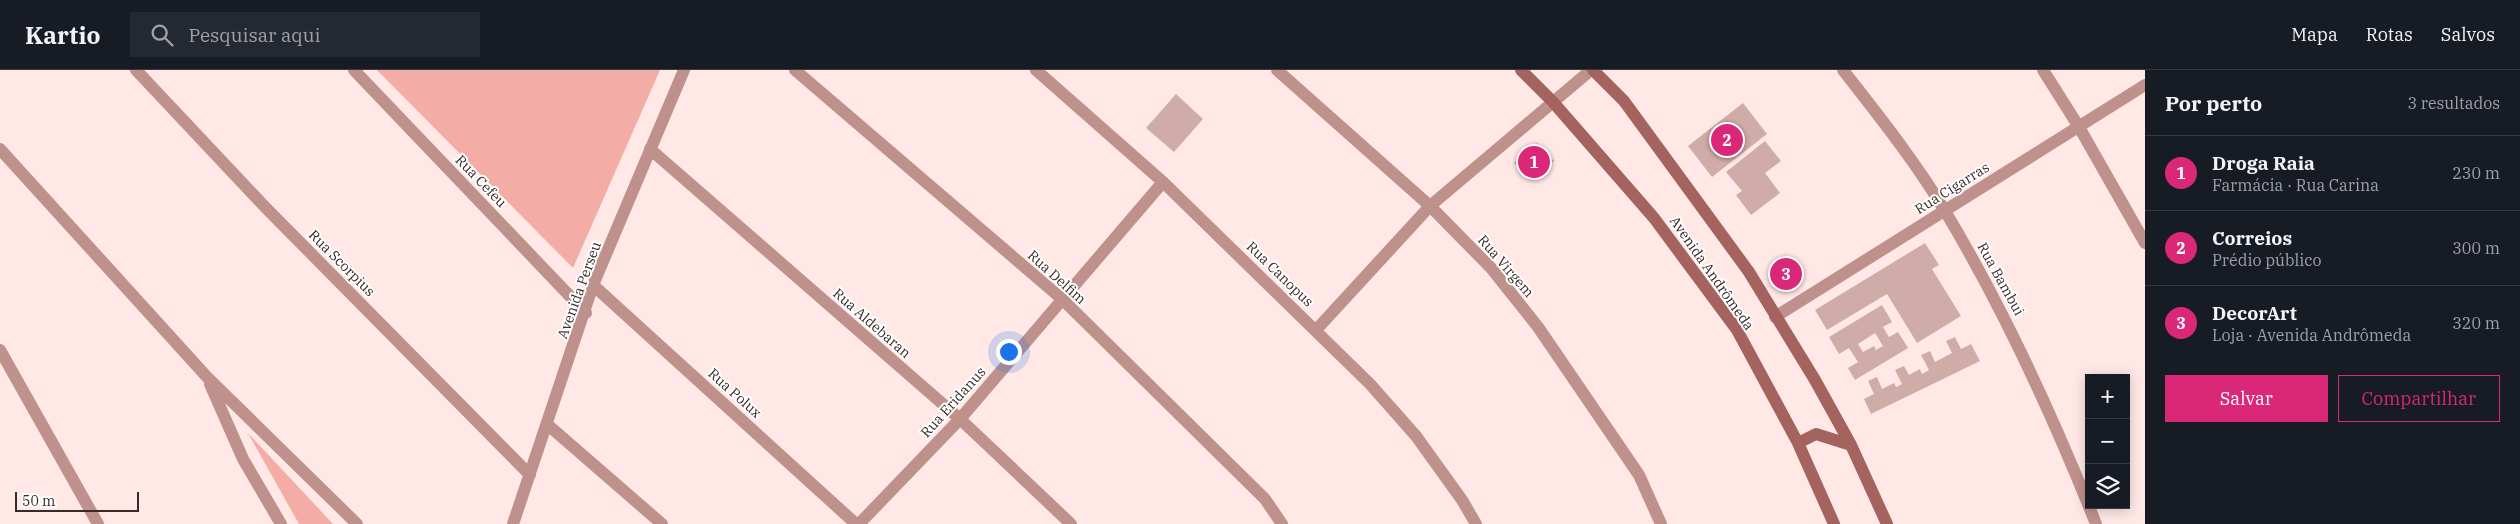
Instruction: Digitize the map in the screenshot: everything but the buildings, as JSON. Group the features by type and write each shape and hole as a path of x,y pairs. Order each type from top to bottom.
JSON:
{"main road":[{"name":"Avenida Andrômeda","path":"1521,70 1553,102 1654,218 1737,330 1798,443 1834,524"},
{"name":"Avenida Andrômeda","path":"1592,70 1624,101 1750,272 1775,318 1815,380 1851,445 1887,524"},
{"path":"1798,443 1816,434 1851,445"}],"street":[{"name":"Rua Scorpius","path":"136,70 266,208 530,474"},
{"name":"Rua Cefeu","path":"354,70 586,313"},
{"name":"Avenida Perseu","path":"513,524 586,313 593,285 684,70"},
{"name":"Rua Delfim","path":"795,70 1062,299 1258,492 1282,524"},
{"name":"Rua Canopus","path":"1036,70 1164,182 1370,384 1416,436 1462,500 1476,524"},
{"name":"Rua Virgem","path":"1277,70 1430,206 1491,268 1538,327 1639,474 1661,524"},
{"path":"1316,330 1430,206 1592,70"},
{"name":"Rua Bambui","path":"1843,70 1890,131 1944,210 2012,330 2062,439 2096,524"},
{"path":"2043,70 2080,127 2145,243"},
{"name":"Rua Cigarras","path":"1775,318 2145,85"},
{"path":"0,149 208,378 356,524"},
{"name":"Rua Aldebaran","path":"650,149 960,419 1071,524"},
{"name":"Rua Eridanus","path":"857,524 960,419 1164,182"},
{"name":"Rua Polux","path":"593,285 857,524"},
{"path":"0,350 98,524"},
{"path":"208,378 243,459 282,524"},
{"path":"548,425 662,524"}],"shaded area":[{"path":"377,70 660,70 573,268"},
{"path":"248,433 333,524 299,524"}],"place":[{"name":"Correios","path":"1727,140"},
{"name":"Droga Raia","path":"1534,162"},
{"name":"DecorArt","path":"1786,274"}]}
